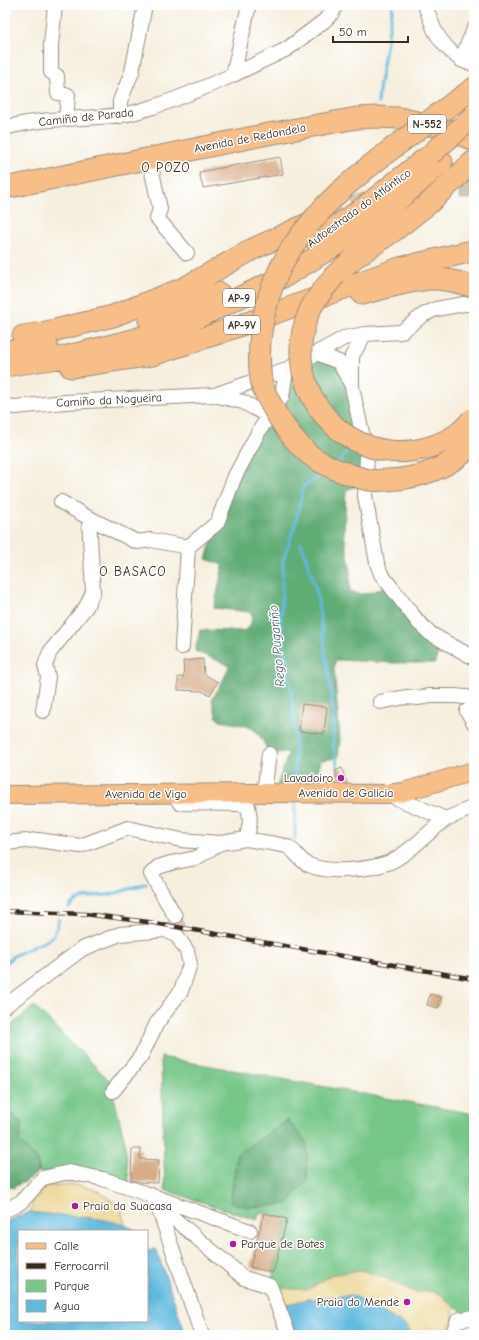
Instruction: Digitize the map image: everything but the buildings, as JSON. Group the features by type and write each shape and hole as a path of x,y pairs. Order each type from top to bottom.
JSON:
{"highway":[{"path":"474,88 401,142 339,191 323,212 295,243 279,270 271,290 263,322 260,348 261,381 283,427 311,456 331,467 370,480 403,480 433,471 462,454 474,443"},
{"name":"Avenida de Redondela","path":"5,188 149,158 357,118 377,116 399,118 443,128 474,140"},
{"name":"Autoestrada do Atlántico","path":"5,366 64,357 133,340 190,321 287,275 355,233 387,210 474,116"},
{"name":"Autoestrada do Atlántico","path":"5,351 82,339 159,317 217,294 264,272 321,238 436,158 474,134"},
{"path":"469,166 428,204 395,230 354,258 335,275 309,311 302,334 301,360 303,375 312,397 333,425 355,441 370,448 392,451 421,450 450,439 465,428 473,418"},
{"path":"5,339 43,333 113,316 184,288 323,212"},
{"name":"AP-9V","path":"5,377 152,355 219,333 400,268 474,251"},
{"path":"152,355 229,338 297,317 357,296 419,281 432,279 445,280 474,287"}],"main road":[{"name":"Avenida de Galicia","path":"274,793 387,794 403,792 474,771"},
{"name":"Avenida de Vigo","path":"5,795 274,793"}],"street":[{"path":"56,5 51,44 51,72 57,76 57,91 68,95 66,119"},
{"path":"120,116 120,101 132,72 145,5"},
{"path":"233,75 249,5"},
{"name":"Camiño de Parada","path":"5,128 17,124 40,121 120,116 179,99 286,49 332,14 336,5"},
{"path":"425,5 435,30 446,47 468,62 474,29"},
{"path":"149,158 160,209 156,218 187,253"},
{"name":"Camiño da Nogueira","path":"214,395 286,370 344,338 365,334 401,332 423,315 436,309 464,304 474,304"},
{"path":"365,334 352,356 352,386 367,456 365,496 377,563 381,574 418,622 431,634 474,658"},
{"path":"317,353 339,362 352,386"},
{"path":"182,647 188,547 217,523 235,476 269,416 282,397 286,370"},
{"name":"Camiño da Nogueira","path":"5,406 16,407 65,402 214,395 243,402 269,416"},
{"path":"61,502 137,542 151,540 188,547"},
{"path":"43,711 48,677 45,665 50,652 86,607 93,592 89,518"},
{"path":"380,702 406,697 418,698 430,696 455,696 474,698"},
{"path":"474,709 467,711 474,723"},
{"path":"269,754 274,793"},
{"path":"174,794 180,803 238,804 248,806 251,818 250,829 246,839"},
{"path":"387,794 446,819"},
{"path":"5,843 38,840 80,846 128,828 181,840 220,843 246,839 289,847 300,859 309,865 334,871 345,871 390,862 405,852 446,819 469,809 474,809"},
{"path":"175,916 151,874 158,867 196,858 220,843"},
{"path":"5,1006 82,949 120,934 166,930 177,936 187,951"},
{"path":"113,1091 141,1056 156,1023 181,990 190,964 180,930"},
{"path":"5,1208 8,1209 21,1202 43,1178 69,1172 103,1179 153,1199 250,1231"},
{"path":"153,1199 202,1335"},
{"path":"153,1199 244,1278 270,1286 289,1335"},
{"path":"452,1335 458,1320 474,1317"}],"green space":[{"path":"317,353 339,362 352,388 366,483 346,490 344,533 350,567 350,591 360,594 370,593 389,583 442,640 435,663 335,661 334,668 340,739 338,758 321,760 314,788 277,785 289,752 269,754 260,737 251,728 239,724 220,721 217,718 212,700 229,667 226,664 195,651 200,630 243,631 248,628 250,624 252,614 249,612 214,608 223,565 206,559 217,523 286,370"},
{"path":"34,1006 110,1081 125,1142 129,1183 41,1175 37,1159 19,1142 22,1123 5,1107 5,1031"},
{"path":"161,1057 474,1114 474,1313 465,1313 454,1307 440,1294 428,1291 416,1293 381,1276 331,1275 308,1290 277,1288 272,1279 287,1219 260,1212 257,1220 165,1190"},
{"path":"5,1107 22,1123 19,1142 37,1159 39,1172 14,1188 5,1185"},
{"path":"288,1120 307,1143 307,1180 288,1204 249,1207 230,1203 237,1154"}],"sand":[{"name":"Praia da Suacasa","path":"58,1185 80,1185 101,1192 121,1209 125,1226 99,1219 52,1216 31,1212 32,1203 45,1187"},
{"name":"Praia do Mende","path":"360,1270 381,1276 416,1293 428,1291 440,1294 454,1307 453,1319 446,1333 444,1335 414,1335 405,1325 309,1299 284,1305 277,1288 308,1290 331,1275"}],"water":[{"path":"30,1212 100,1219 114,1222 135,1230 18,1230 18,1322 148,1322 148,1251 156,1249 186,1335 5,1335 5,1222"},
{"path":"352,1295 405,1325 414,1335 295,1335 284,1305 309,1299"}],"waterway":[{"name":"Rego Pugariño","path":"378,103 393,5"},
{"name":"Rego Pugariño","path":"338,463 347,452"},
{"name":"Rego Pugariño","path":"295,788 295,734 292,699 281,623 283,561 296,521 303,487 324,473"},
{"path":"301,543 316,589 331,689 334,723 333,744 338,769"},
{"name":"Rego Pugariño","path":"294,839 295,800"},
{"name":"Rego Pugariño","path":"69,907 73,903 83,898 113,894 146,883"},
{"name":"Rego Pugariño","path":"5,964 13,956 48,940 53,936 59,919"}],"tunnel":[{"path":"399,193 438,187 474,187"},
{"path":"322,217 367,202"},
{"path":"175,916 180,930"}],"railway":[{"path":"5,911 85,914 148,922 474,979"}],"place":[{"name":"Lavadoiro","path":"341,778"},
{"name":"Praia da Suacasa","path":"75,1206"},
{"name":"Parque de Botes","path":"233,1244"},
{"name":"Praia do Mende","path":"407,1302"}],"district":[{"name":"O POZO","path":"166,167"},
{"name":"O BASACO","path":"133,571"}]}
